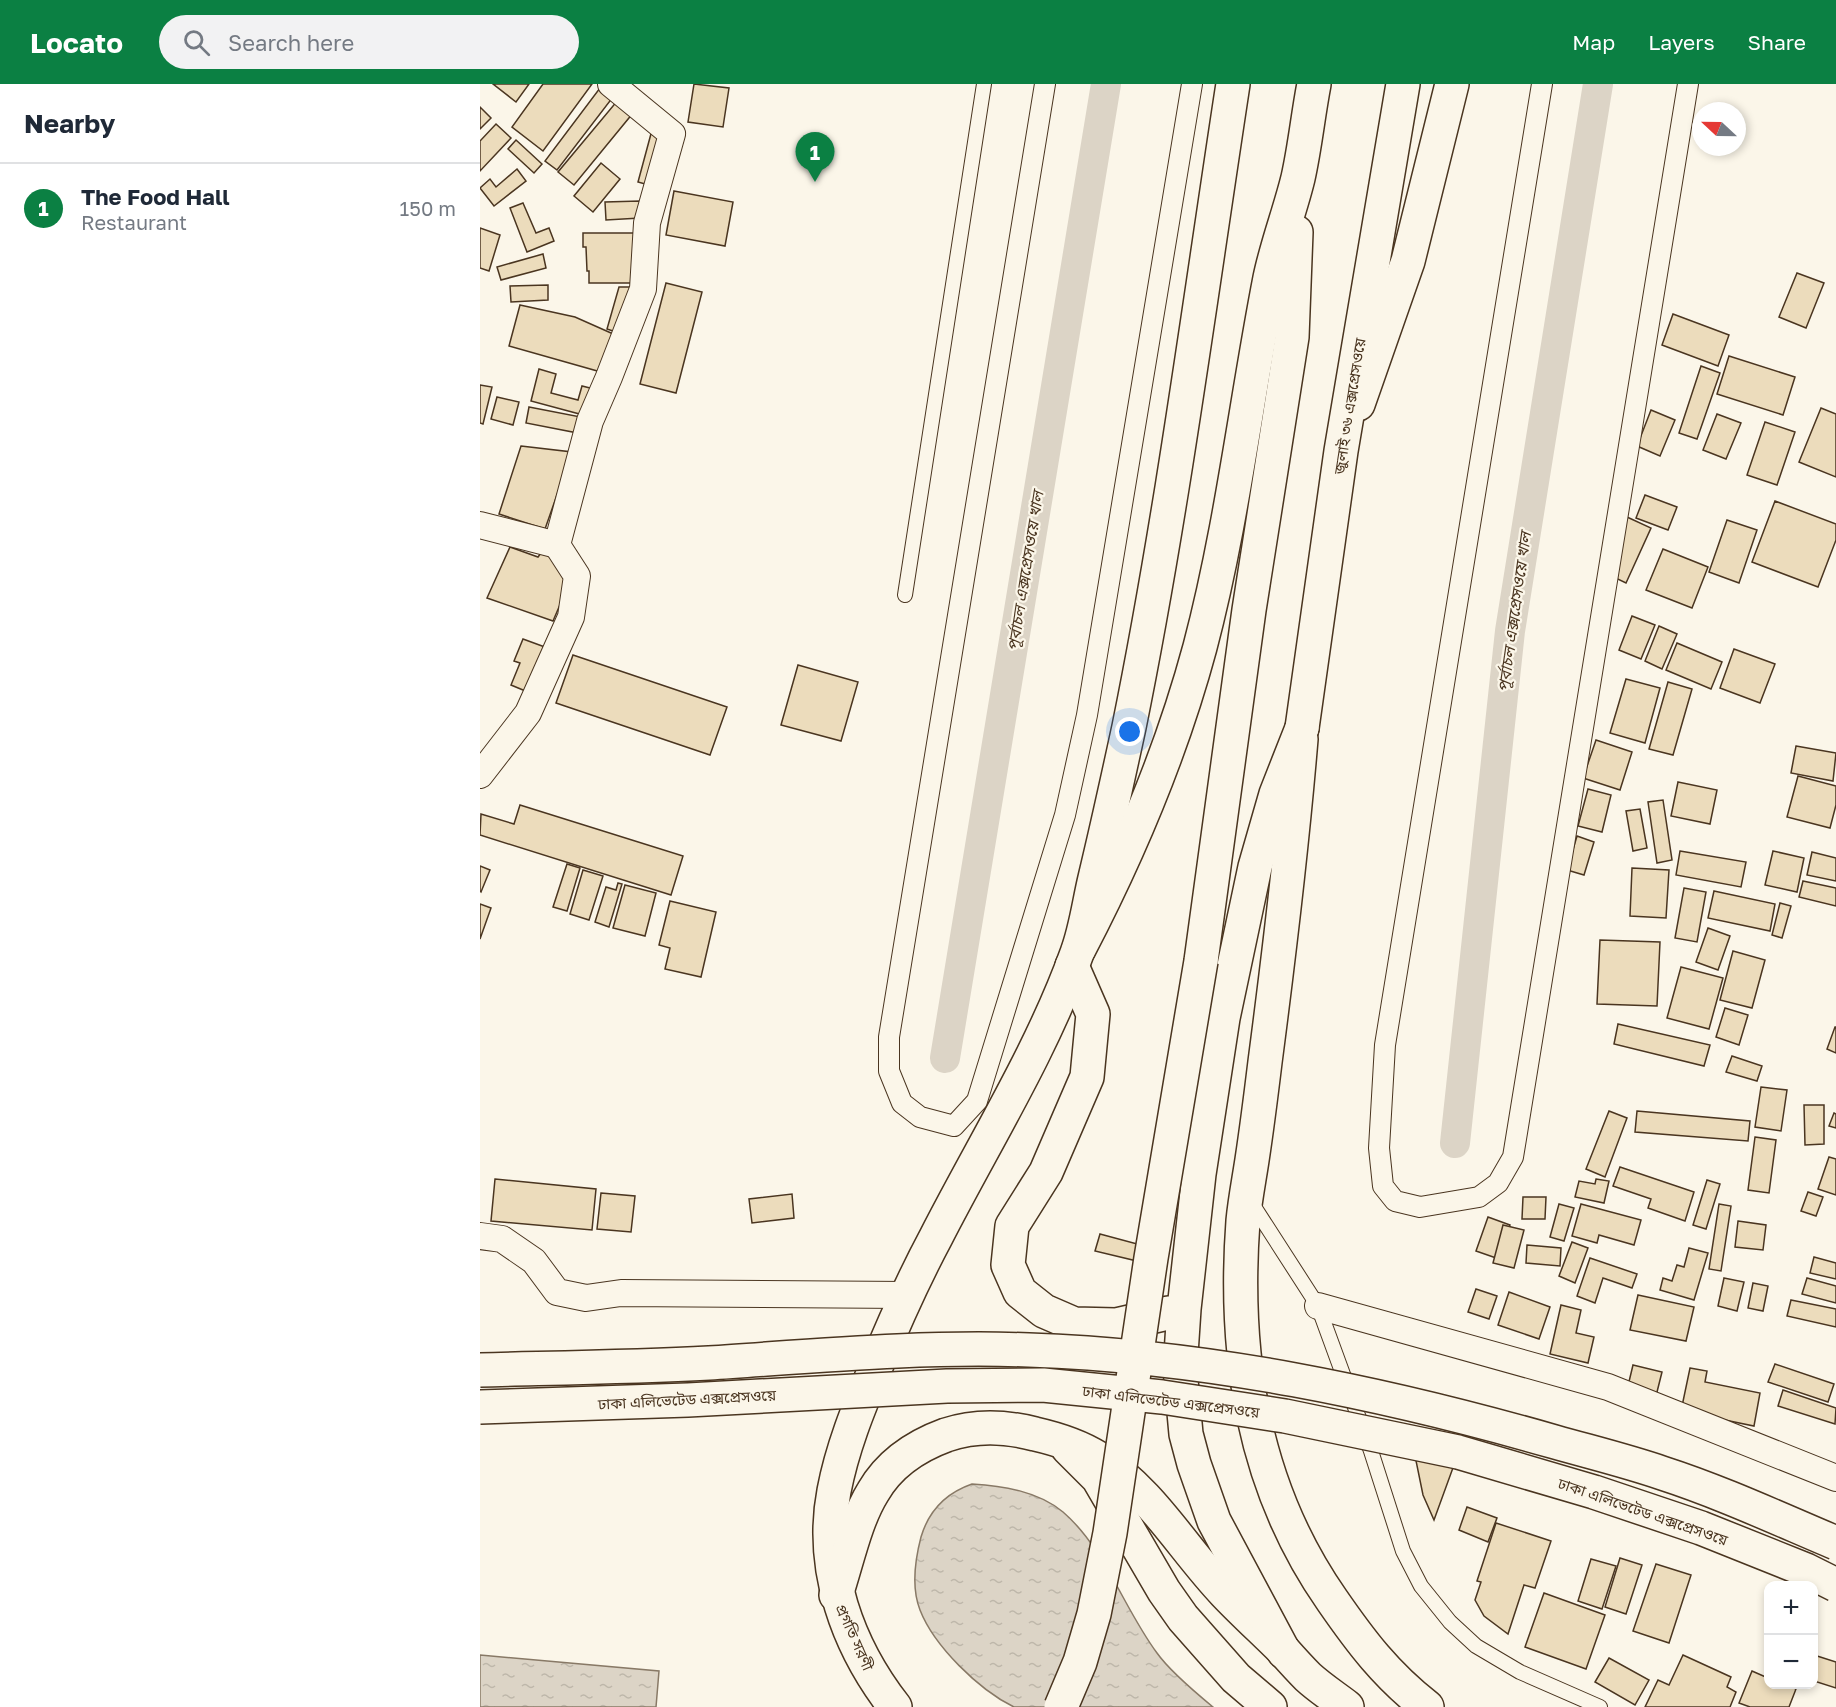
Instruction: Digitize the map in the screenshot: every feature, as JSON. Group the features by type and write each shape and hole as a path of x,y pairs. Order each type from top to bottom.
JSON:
{"main road":[{"path":"1184,1309 1116,1325 1074,1324 1044,1311 1020,1292 1008,1265 1012,1226 1046,1172 1087,1077 1093,1014 1075,958 1117,782 1152,613 1233,84"},
{"name":"জুলাই ৩৬ এক্সপ্রেসওয়ে","path":"1302,728 1341,452 1403,84"},
{"path":"1341,452 1408,261 1452,84"},
{"path":"1075,958 1111,886 1143,811 1175,726 1200,647 1222,550 1271,275 1298,177 1312,88"},
{"path":"1061,1707 1080,1662 1094,1614 1110,1533 1151,1258 1201,961 1249,610 1292,337 1298,177"},
{"path":"1302,728 1296,800 1268,1038 1243,1218 1240,1280 1243,1340 1249,1391 1260,1447 1274,1490 1310,1569 1369,1652 1401,1687 1427,1707"},
{"path":"1284,1652 1214,1521 1186,1434 1180,1369 1184,1309 1199,1174 1223,1018 1255,867 1276,794 1302,728"},
{"name":"প্রগতি সরণী","path":"895,1707 875,1681 857,1649 836,1595 830,1531 833,1494 849,1432 886,1342 935,1238 1047,1029 1075,958"},
{"path":"480,1370 704,1363 950,1349 1092,1353 1199,1364 1301,1380 1483,1421 1663,1473 1755,1508 1836,1543"},
{"name":"ঢাকা এলিভেটেড এক্সপ্রেসওয়ে","path":"480,1407 688,1400 947,1386 1043,1385 1162,1397 1286,1416 1458,1452 1594,1492 1701,1528 1836,1585"},
{"path":"836,1595 859,1520 873,1492 885,1475 904,1457 925,1443 958,1431 986,1426 1014,1428 1056,1439 1098,1458 1134,1488 1168,1524 1225,1593 1308,1677 1347,1707"},
{"path":"1056,1439 1098,1478 1164,1591 1183,1618 1236,1678 1270,1707"}],"street":[{"path":"557,545 590,421 643,289 647,223 672,134 611,84"},
{"path":"1045,84 889,1037 889,1071 902,1102 920,1118 954,1126 977,1101 1065,816 1087,715 1192,84"},
{"path":"1542,84 1385,1045 1380,1148 1383,1186 1395,1202 1420,1207 1479,1197 1498,1183 1513,1157 1688,84"},
{"path":"480,525 557,545 577,576 571,617 528,713 480,775"},
{"path":"480,1236 502,1239 534,1262 557,1292 586,1298 621,1293 908,1295"},
{"path":"1318,1306 1608,1387 1836,1478"}],"lane":[{"path":"905,595 984,84"},
{"path":"1247,1196 1318,1306 1371,1451 1403,1551 1421,1586 1450,1622 1476,1646 1520,1672 1600,1707"}],"water":[{"path":"972,1484 1008,1488 1031,1494 1063,1512 1091,1543 1145,1636 1162,1660 1213,1707 1014,1707 987,1690 959,1666 936,1638 920,1610 915,1583 916,1564 924,1527 934,1511 954,1492"},
{"path":"480,1655 659,1671 656,1707 480,1707"}],"building":[{"path":"493,84 529,84 516,102"},
{"path":"543,84 592,84 543,151 512,127"},
{"path":"694,84 729,88 723,127 688,122"},
{"path":"600,88 613,97 557,170 545,161"},
{"path":"618,100 633,113 574,185 558,172"},
{"path":"480,107 491,118 480,129"},
{"path":"496,124 511,138 480,171 480,141"},
{"path":"652,130 670,135 656,187 638,182"},
{"path":"516,140 542,164 534,173 508,149"},
{"path":"601,163 620,179 593,212 574,196"},
{"path":"517,169 526,181 494,206 480,188 490,179 496,187"},
{"path":"674,191 733,202 725,246 666,235"},
{"path":"640,201 640,218 606,220 605,202"},
{"path":"523,203 536,233 549,228 554,241 527,252 510,208"},
{"path":"480,228 500,235 489,271 480,268"},
{"path":"583,233 643,233 643,283 589,283"},
{"path":"543,254 546,268 501,280 497,267"},
{"path":"1797,273 1824,283 1806,328 1779,317"},
{"path":"666,283 702,292 676,393 640,384"},
{"path":"548,285 548,300 511,302 510,286"},
{"path":"619,287 646,287 628,336 607,329"},
{"path":"520,305 575,317 620,337 608,374 509,346"},
{"path":"1673,314 1729,335 1718,366 1662,345"},
{"path":"1729,356 1795,377 1783,415 1717,394"},
{"path":"1701,366 1720,373 1697,439 1679,433"},
{"path":"539,369 556,374 551,393 578,400 582,386 594,389 587,416 531,401"},
{"path":"480,385 492,387 483,424 480,423"},
{"path":"497,397 519,402 513,425 491,419"},
{"path":"529,407 586,418 583,434 526,423"},
{"path":"1821,408 1836,414 1836,477 1799,462"},
{"path":"1651,410 1675,420 1660,456 1637,446"},
{"path":"1717,414 1741,423 1726,459 1703,450"},
{"path":"1765,422 1795,432 1777,485 1747,475"},
{"path":"521,446 572,452 545,529 499,514"},
{"path":"1645,495 1677,507 1668,530 1636,518"},
{"path":"1775,501 1836,524 1836,540 1818,587 1752,562"},
{"path":"1627,517 1651,528 1626,583 1603,572"},
{"path":"1727,520 1757,530 1739,583 1709,572"},
{"path":"510,547 538,557 544,549 562,561 565,593 553,621 487,598"},
{"path":"1663,549 1708,567 1692,608 1646,590"},
{"path":"1632,616 1655,625 1641,659 1619,650"},
{"path":"1659,626 1677,634 1662,669 1645,661"},
{"path":"523,639 553,650 535,695 511,685 520,663 514,661"},
{"path":"1677,643 1722,662 1711,689 1666,670"},
{"path":"1734,649 1775,664 1760,703 1720,688"},
{"path":"573,655 727,707 710,755 556,703"},
{"path":"798,665 858,682 841,741 781,725"},
{"path":"1626,679 1660,688 1645,743 1610,733"},
{"path":"1668,682 1692,689 1673,755 1649,749"},
{"path":"1596,740 1632,752 1620,790 1583,778"},
{"path":"1796,746 1836,753 1833,781 1791,773"},
{"path":"1798,776 1836,786 1836,805 1830,828 1787,817"},
{"path":"1678,782 1717,790 1710,824 1671,816"},
{"path":"1588,789 1611,795 1602,832 1578,826"},
{"path":"1663,800 1672,860 1657,863 1648,802"},
{"path":"520,805 683,856 671,895 480,835 481,814 514,824"},
{"path":"1640,809 1647,848 1633,851 1626,811"},
{"path":"1577,836 1594,842 1584,875 1567,870"},
{"path":"1680,851 1746,862 1741,887 1676,875"},
{"path":"1773,851 1804,858 1797,892 1765,885"},
{"path":"1812,852 1836,858 1836,881 1807,875"},
{"path":"567,864 580,868 567,911 553,907"},
{"path":"480,866 490,870 481,892 480,891"},
{"path":"1632,868 1669,870 1666,918 1630,916"},
{"path":"583,870 603,876 589,920 570,914"},
{"path":"1803,881 1836,888 1836,906 1799,897"},
{"path":"618,883 622,884 609,927 595,922 606,887 616,890"},
{"path":"625,885 656,893 645,936 613,928"},
{"path":"1684,888 1706,892 1697,942 1675,938"},
{"path":"1714,891 1775,904 1770,931 1708,918"},
{"path":"670,901 716,912 701,977 665,969 670,948 659,945"},
{"path":"1780,903 1791,906 1782,938 1772,935"},
{"path":"480,904 491,908 480,939"},
{"path":"1708,928 1730,936 1718,970 1696,962"},
{"path":"1600,940 1660,942 1657,1006 1597,1004"},
{"path":"1733,951 1765,960 1752,1008 1720,1000"},
{"path":"1681,967 1723,978 1709,1029 1667,1018"},
{"path":"1725,1008 1748,1015 1739,1045 1716,1037"},
{"path":"1618,1024 1710,1045 1704,1066 1614,1044"},
{"path":"1836,1027 1836,1053 1827,1049"},
{"path":"1732,1056 1762,1066 1757,1081 1726,1072"},
{"path":"1761,1087 1787,1090 1781,1131 1755,1127"},
{"path":"1804,1105 1824,1105 1824,1144 1805,1145"},
{"path":"1609,1111 1627,1118 1605,1177 1586,1169"},
{"path":"1637,1111 1750,1121 1748,1141 1635,1132"},
{"path":"1834,1113 1836,1114 1836,1128 1829,1126"},
{"path":"1755,1137 1776,1140 1769,1193 1748,1190"},
{"path":"1829,1157 1836,1159 1836,1195 1818,1189"},
{"path":"1620,1167 1694,1192 1685,1221 1648,1208 1651,1199 1613,1186"},
{"path":"495,1179 596,1189 592,1230 491,1221"},
{"path":"1596,1179 1609,1181 1604,1203 1575,1197 1579,1181 1595,1184"},
{"path":"1707,1180 1720,1184 1706,1229 1693,1225"},
{"path":"1808,1192 1823,1197 1816,1216 1801,1211"},
{"path":"601,1193 635,1196 631,1232 597,1229"},
{"path":"792,1194 794,1218 752,1223 749,1199"},
{"path":"1523,1197 1546,1197 1545,1219 1522,1219"},
{"path":"1559,1204 1574,1208 1564,1241 1550,1237"},
{"path":"1581,1204 1641,1220 1634,1245 1599,1235 1597,1243 1572,1236"},
{"path":"1719,1204 1731,1206 1721,1271 1709,1269"},
{"path":"1488,1217 1510,1225 1499,1259 1476,1251"},
{"path":"1738,1221 1766,1225 1763,1250 1735,1247"},
{"path":"1503,1225 1524,1230 1514,1268 1493,1263"},
{"path":"1100,1234 1141,1245 1137,1261 1095,1251"},
{"path":"1572,1242 1588,1248 1575,1283 1559,1276"},
{"path":"1527,1245 1561,1248 1560,1266 1526,1263"},
{"path":"1689,1248 1708,1253 1694,1300 1660,1290 1663,1278 1672,1281 1677,1265 1684,1267"},
{"path":"1814,1257 1836,1263 1836,1279 1810,1273"},
{"path":"1590,1258 1637,1274 1632,1288 1603,1278 1595,1303 1577,1296"},
{"path":"1724,1278 1744,1282 1737,1311 1718,1306"},
{"path":"1807,1278 1836,1286 1836,1303 1802,1294"},
{"path":"1753,1283 1768,1286 1763,1311 1748,1308"},
{"path":"1476,1289 1497,1296 1489,1319 1468,1312"},
{"path":"1509,1292 1550,1307 1539,1339 1498,1325"},
{"path":"1638,1295 1694,1307 1686,1341 1630,1330"},
{"path":"1791,1300 1836,1309 1836,1327 1787,1316"},
{"path":"1561,1305 1581,1310 1576,1333 1594,1337 1588,1363 1550,1354"},
{"path":"1775,1364 1834,1384 1828,1402 1768,1382"},
{"path":"1633,1365 1662,1372 1656,1396 1627,1390"},
{"path":"1690,1368 1707,1371 1705,1382 1760,1393 1754,1426 1681,1411"},
{"path":"1783,1390 1836,1408 1835,1424 1778,1406"},
{"path":"1414,1451 1454,1465 1434,1520 1423,1495"},
{"path":"1467,1507 1497,1518 1488,1542 1459,1530"},
{"path":"1496,1523 1551,1541 1535,1588 1524,1585 1508,1634 1484,1616 1475,1600 1481,1582 1477,1581"},
{"path":"1620,1558 1642,1565 1626,1614 1605,1607"},
{"path":"1591,1559 1616,1566 1602,1609 1578,1601"},
{"path":"1656,1564 1691,1575 1669,1643 1633,1631"},
{"path":"1544,1593 1605,1615 1586,1669 1525,1647"},
{"path":"1683,1655 1731,1677 1727,1687 1736,1692 1730,1707 1645,1707 1658,1680 1669,1685"},
{"path":"1818,1656 1836,1662 1836,1688 1818,1682"},
{"path":"1609,1658 1649,1680 1635,1705 1595,1682"},
{"path":"1752,1671 1764,1676 1764,1689 1796,1689 1789,1707 1750,1707 1739,1703"}],"waterway":[{"name":"পূর্বাচল এক্সপ্রেসওয়ে খাল","path":"945,1058 1106,84"},
{"name":"পূর্বাচল এক্সপ্রেসওয়ে খাল","path":"1455,1143 1510,631 1598,84"}],"place":[{"name":"The Food Hall","path":"815,182"}]}
